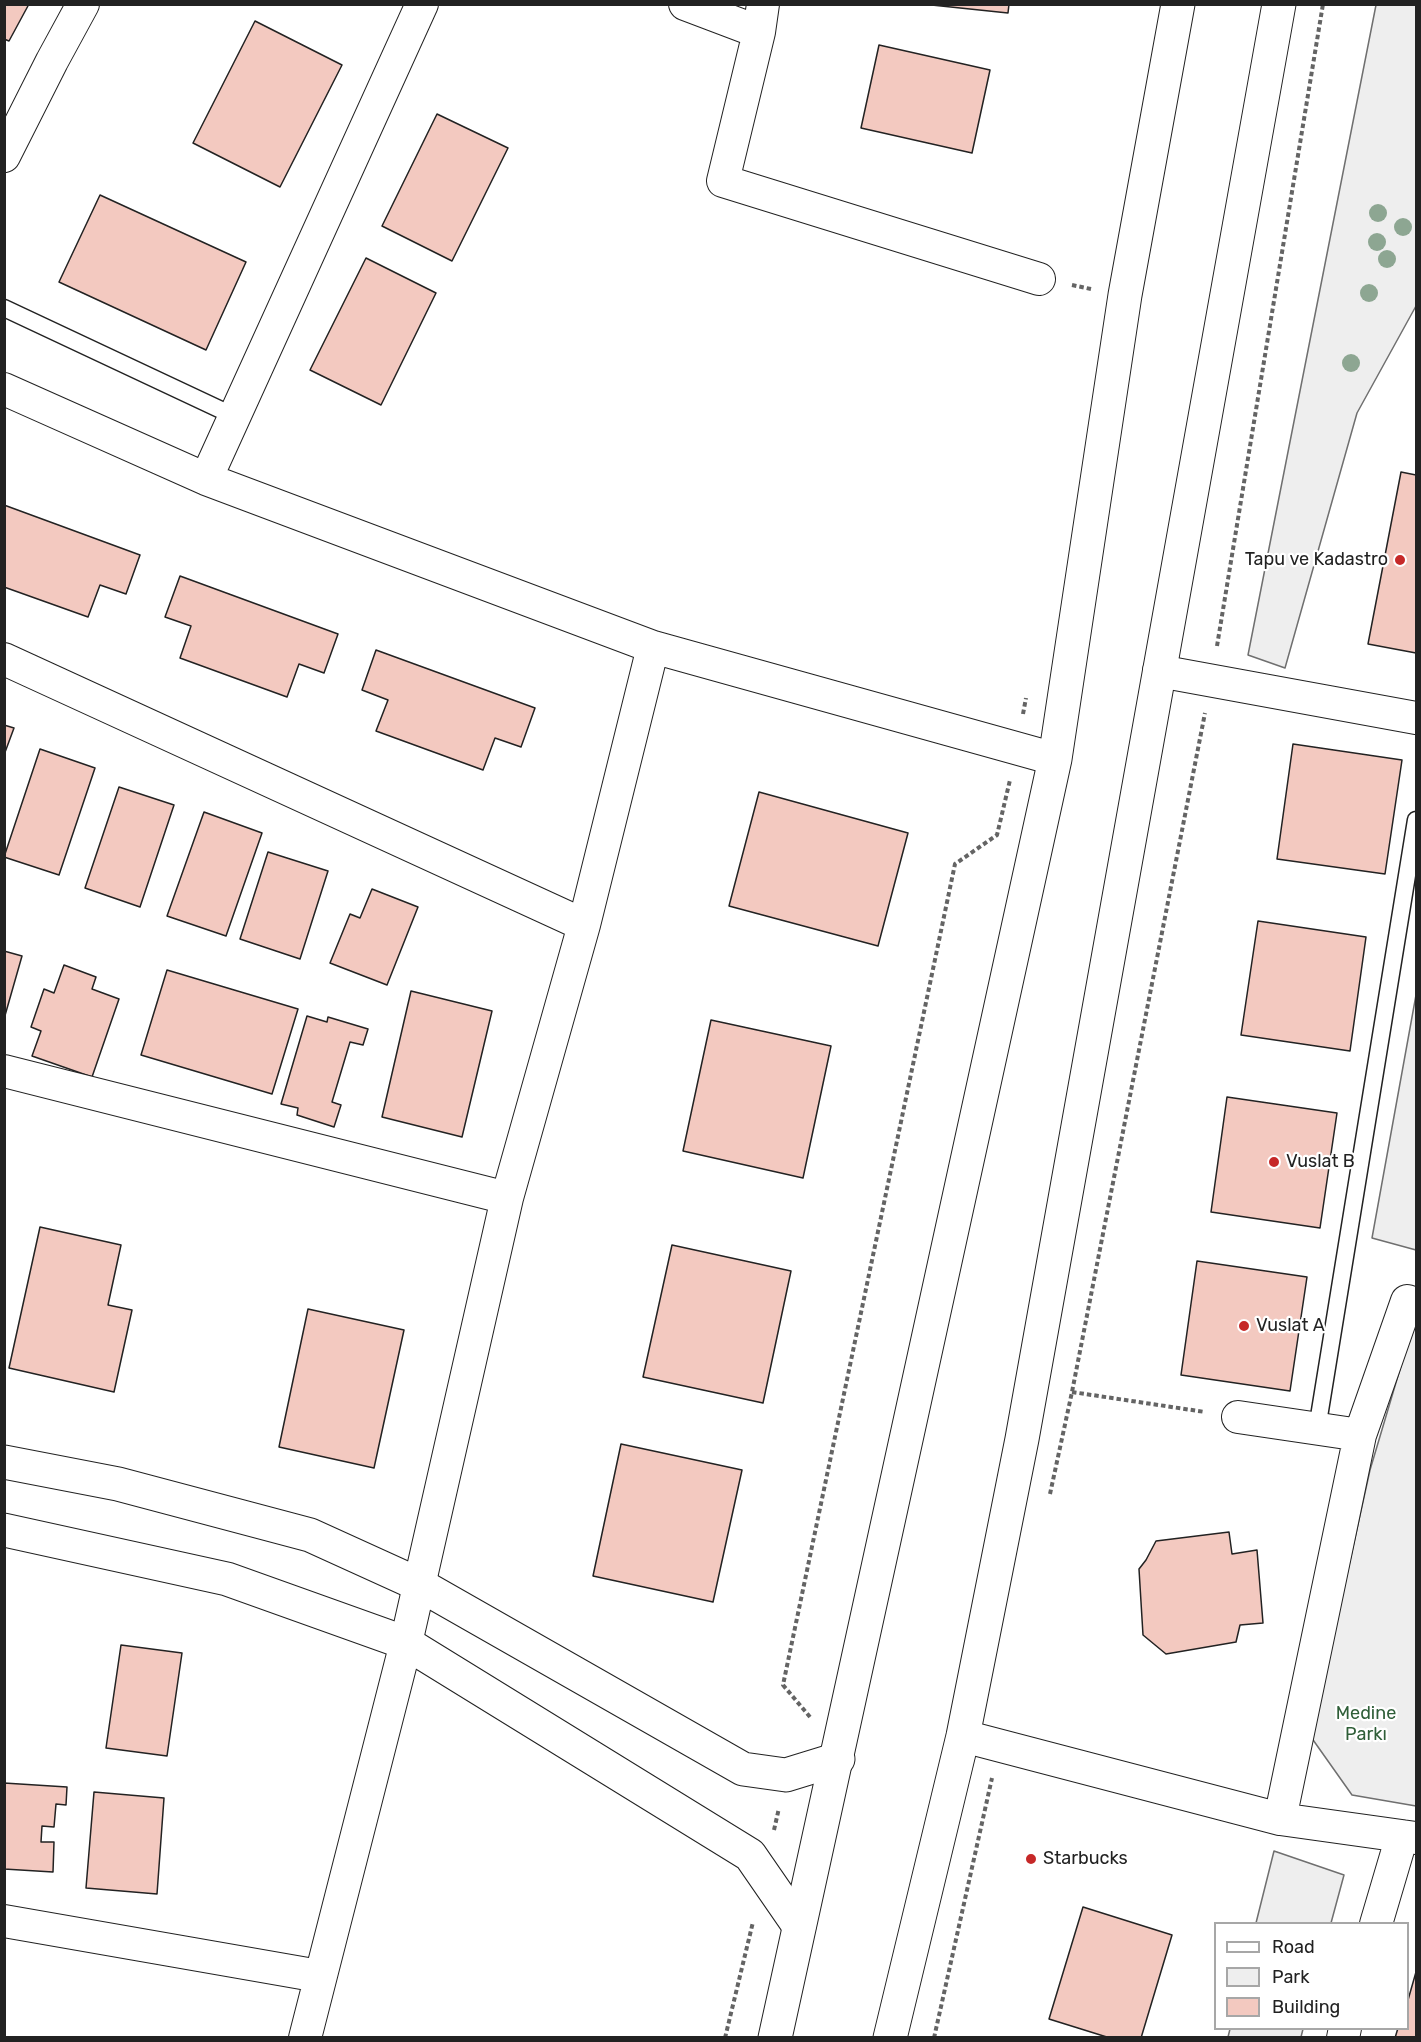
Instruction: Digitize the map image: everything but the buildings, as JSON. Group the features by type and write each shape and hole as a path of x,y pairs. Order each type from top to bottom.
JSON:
{"main road":[{"path":"775,2037 838,1759 1055,759 1125,295 1178,4"},
{"path":"890,2037 963,1736 1032,1386 1279,4"},
{"path":"4,1462 118,1484 310,1535 420,1585 742,1769 786,1774 838,1759"},
{"path":"4,1530 227,1579 406,1643 750,1855 800,1926"}],"street":[{"path":"4,156 83,4"},
{"path":"206,479 422,4"},
{"path":"685,4 761,18 723,181 1039,279"},
{"path":"4,389 206,479 653,646 1055,759"},
{"path":"305,2037 420,1585 507,1198 584,925 653,646"},
{"path":"4,659 584,925"},
{"path":"1159,671 1416,718"},
{"path":"4,1071 507,1198"},
{"path":"1280,1819 1360,1435 1407,1301 1416,1304"},
{"path":"1238,1417 1360,1435"},
{"path":"963,1736 1280,1819 1409,1837 1376,1922"},
{"path":"4,1921 319,1976"}],"lane":[{"path":"4,308 234,416"},
{"path":"1317,1429 1416,820"}],"path":[{"path":"1050,1494 1211,681 1323,4"},
{"path":"1092,289 1094,278"},
{"path":"814,1721 783,1685 955,864 997,835 1018,749 1027,690"},
{"path":"1072,1392 1238,1417"},
{"path":"934,2037 998,1745"},
{"path":"725,2037 765,1877 786,1774"}],"green space":[{"path":"1376,5 1416,5 1416,306 1357,413 1285,668 1248,655"},
{"path":"1416,995 1416,1250 1372,1238"},
{"name":"Medine Parkı","path":"1414,1322 1416,1323 1416,1806 1352,1795 1311,1737 1370,1470"},
{"path":"1274,1851 1344,1875 1331,1922 1256,1922"},
{"path":"1230,2030 1303,2030 1301,2037 1228,2037"}],"place":[{"name":"Tapu ve Kadastro","path":"1400,560"},
{"name":"Vuslat B","path":"1274,1162"},
{"name":"Vuslat A","path":"1244,1326"},
{"name":"Starbucks","path":"1031,1859"}]}
